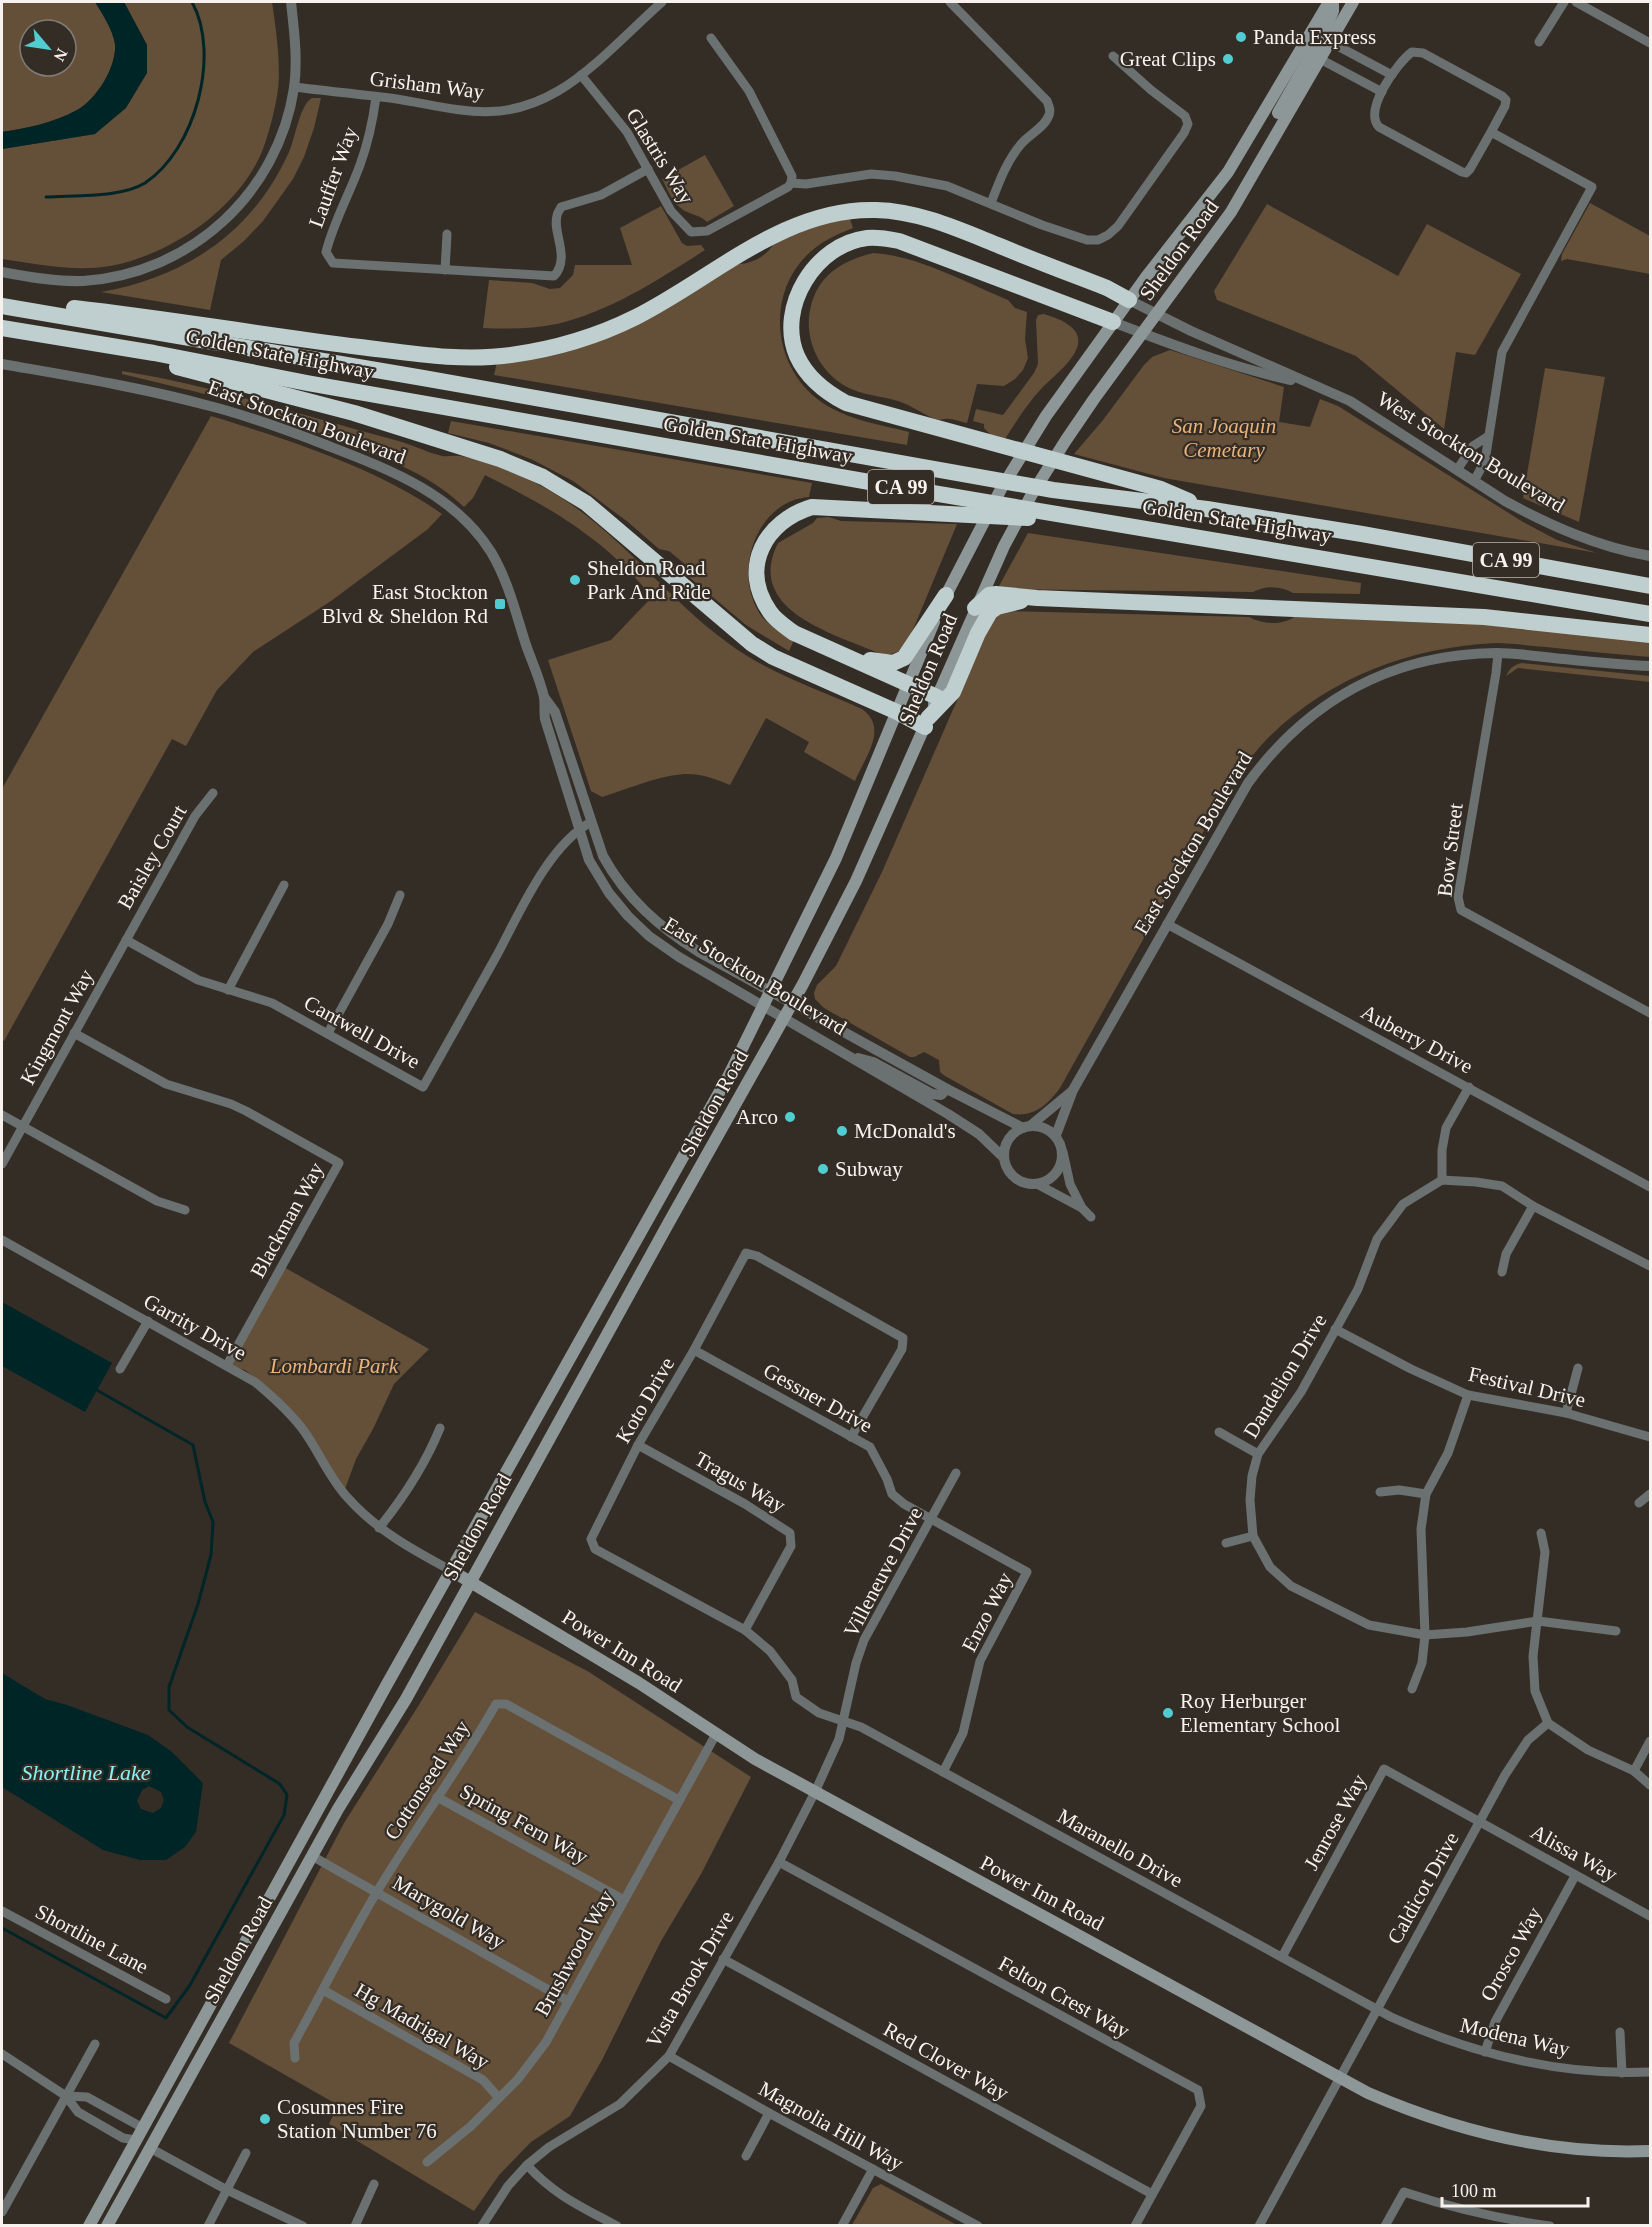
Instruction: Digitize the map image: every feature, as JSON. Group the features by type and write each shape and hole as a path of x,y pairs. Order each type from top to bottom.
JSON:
{"highway":[{"path":"2,304 157,317 301,340 446,357 507,355 540,350 602,333 653,308 796,224 850,211 876,210 906,213 935,221 1107,288 1129,300"},
{"path":"1113,322 899,241 868,238 841,246 816,266 799,292 792,324 796,354 805,370 831,395 846,403 1161,489 1207,508"},
{"name":"Golden State Highway","path":"2,304 1053,490 1207,508 1650,586"},
{"name":"Golden State Highway","path":"2,328 153,352 307,383 1107,522 1650,614"},
{"path":"153,352 179,368 354,413 500,459 543,477 586,503 752,644 773,657 926,723 953,692 978,633 990,612 997,607 1037,598"},
{"path":"937,697 794,633 770,612 757,583 758,561 766,540 786,519 799,511 812,507 1107,522"},
{"path":"975,608 989,595 995,594 1037,598 1484,617 1650,635"},
{"path":"851,657 893,663 904,658 946,595"}],"main road":[{"path":"1260,161 1266,136 1327,26 1332,11 1331,2"},
{"name":"Sheldon Road","path":"89,2226 718,1094 836,858 946,595 1001,489 1037,430 1113,322 1228,172 1331,2"},
{"name":"Sheldon Road","path":"106,2226 338,1809 406,1699 784,1019 856,881 1004,546 1066,440 1231,212 1353,2"},
{"name":"Power Inn Road","path":"452,1571 639,1683 755,1759 1368,2093 1405,2109 1473,2131 1544,2146 1587,2150 1650,2151"},
{"path":"136,2140 147,2135 159,2112 181,2093"},
{"path":"108,2192 127,2171 138,2151 144,2147 150,2148"}],"street":[{"path":"2,272 59,280 95,280 148,268 190,248 224,222 255,187 278,147 290,110 294,87 296,44 291,2"},
{"name":"Grisham Way","path":"294,87 376,97 462,112 503,111 538,101 558,92 581,75 662,2"},
{"path":"950,2 1047,101 1050,108 1044,123 1022,143 1011,158 991,203"},
{"path":"1539,42 1564,2"},
{"path":"1576,2 1650,43"},
{"path":"711,38 749,91 792,176 791,183 806,184 871,174 947,186 1042,225 1087,240 1098,240 1108,236 1118,226 1188,124 1185,116 1113,56"},
{"path":"1330,42 1392,75"},
{"path":"1412,52 1423,53 1506,100 1505,106 1467,173 1380,127 1375,122 1374,115 1382,92 1404,58 1412,52"},
{"path":"1320,59 1382,92"},
{"path":"1359,79 1368,63"},
{"name":"Glastris Way","path":"581,75 627,132 672,211 691,232 707,231 788,187 791,183"},
{"name":"Lauffer Way","path":"376,97 369,135 360,163 333,228 327,252 333,263 554,276 560,270 561,243 556,216 561,207 591,200 648,169"},
{"path":"1474,481 1485,461 1502,352 1592,187 1491,132"},
{"path":"445,270 447,234"},
{"name":"West Stockton Boulevard","path":"1129,300 1350,401 1505,501 1561,529 1614,548 1650,556"},
{"name":"West Stockton Boulevard","path":"1113,322 1142,334 1265,374 1309,383"},
{"name":"East Stockton Boulevard","path":"2,364 91,379 208,405 298,435 388,470 418,484 459,515 491,551 513,602 544,697 545,719 589,860 609,893 628,916 649,936 679,957 979,1134 1003,1157"},
{"path":"1458,470 1473,446 1487,438"},
{"name":"East Stockton Boulevard","path":"1056,1135 1073,1090 1248,783 1267,757 1292,731 1320,708 1347,691 1398,669 1452,656 1498,653 1650,666"},
{"name":"Bow Street","path":"1498,653 1458,897 1459,906 1461,910 1650,1013"},
{"name":"East Stockton Boulevard","path":"544,697 555,712 596,842 613,875 645,913 662,928 699,952 772,990 946,1089 1026,1127 1073,1090"},
{"name":"Baisley Court","path":"126,940 195,816 213,794"},
{"name":"Cantwell Drive","path":"126,940 198,980 272,1003 423,1087 535,885 578,829 591,822"},
{"path":"228,990 285,885"},
{"path":"328,1033 388,924 400,895"},
{"name":"Auberry Drive","path":"1167,924 1650,1187"},
{"name":"Kingmont Way","path":"2,1164 126,940"},
{"name":"Blackman Way","path":"74,1033 166,1084 231,1104 246,1111 339,1163 227,1365"},
{"path":"849,1056 873,1062 932,1094 941,1095 946,1089"},
{"path":"1469,1087 1446,1128 1442,1150 1442,1180 1503,1186 1533,1206 1650,1266"},
{"path":"2,1115 157,1201 184,1210"},
{"path":"1083,1208 1037,1185 1018,1180 1009,1171 1003,1157 1010,1136 1026,1127 1039,1126 1056,1135 1063,1152 1070,1184 1083,1208 1091,1217"},
{"path":"1037,1185 1053,1177 1059,1170 1063,1152"},
{"name":"Dandelion Drive","path":"1442,1180 1403,1204 1377,1239 1358,1289 1301,1392 1258,1454 1252,1476 1250,1500 1253,1536 1270,1567 1291,1586 1369,1625 1425,1635 1467,1632 1538,1621 1616,1631"},
{"path":"1502,1272 1506,1254 1533,1206"},
{"name":"Garrity Drive","path":"2,1240 255,1382 289,1413 304,1431 346,1496 379,1528 402,1544 452,1571"},
{"name":"Koto Drive","path":"844,1722 819,1713 796,1697 792,1680 771,1651 745,1630 596,1549 591,1539 638,1445 694,1350 746,1253 757,1256 903,1338 902,1348 851,1437"},
{"path":"120,1370 148,1321"},
{"name":"Festival Drive","path":"1335,1329 1411,1369 1468,1395 1566,1413 1650,1437"},
{"name":"Gessner Drive","path":"694,1350 870,1447 887,1479 892,1494 930,1520"},
{"path":"1566,1413 1578,1368"},
{"path":"1412,1689 1422,1663 1425,1635 1421,1529 1426,1494 1448,1453 1468,1395"},
{"path":"379,1528 406,1492 432,1447 440,1428"},
{"path":"1219,1432 1258,1454"},
{"name":"Tragus Way","path":"638,1445 745,1504 790,1533 791,1546 745,1630"},
{"name":"Villeneuve Drive","path":"815,1792 839,1739 856,1664 864,1640 956,1473"},
{"path":"1380,1492 1399,1490 1426,1494"},
{"path":"1639,1503 1650,1494"},
{"name":"Enzo Way","path":"930,1520 1027,1572 980,1661 963,1733 943,1772"},
{"path":"1541,1533 1545,1552 1533,1656 1535,1691 1548,1723 1588,1750 1634,1771 1650,1785"},
{"path":"1226,1543 1253,1536"},
{"name":"Cottonseed Way","path":"295,2058 294,2043 377,1892 476,1740 496,1704 506,1704 679,1800"},
{"name":"Maranello Drive","path":"844,1722 861,1727 1377,2009"},
{"name":"Caldicot Drive","path":"1259,2226 1505,1775 1528,1740 1548,1723"},
{"name":"Brushwood Way","path":"427,2162 471,2126 518,2079 546,2042 716,1734"},
{"path":"1634,1771 1650,1741"},
{"name":"Jenrose Way","path":"1281,1957 1384,1769 1480,1822"},
{"name":"Vista Brook Drive","path":"482,2226 508,2186 527,2166 549,2147 620,2104 669,2056 779,1862 815,1792"},
{"name":"Spring Fern Way","path":"437,1797 624,1900"},
{"name":"Alissa Way","path":"1480,1822 1650,1916"},
{"name":"Marygold Way","path":"312,1856 568,2001"},
{"name":"Felton Crest Way","path":"779,1862 1198,2090 1201,2106 1135,2226"},
{"name":"Orosco Way","path":"1485,2052 1495,2022 1575,1876"},
{"name":"Shortline Lane","path":"2,1911 166,1999"},
{"name":"Red Clover Way","path":"723,1959 1152,2194"},
{"name":"Hg Madrigal Way","path":"323,1990 483,2080 499,2098"},
{"name":"Modena Way","path":"1377,2009 1418,2029 1485,2052 1566,2069 1622,2073 1650,2072"},
{"path":"1620,2032 1622,2073"},
{"path":"2,2212 95,2044"},
{"path":"2,2054 66,2096 78,2112 123,2138 136,2140"},
{"name":"Magnolia Hill Way","path":"669,2056 978,2226"},
{"path":"66,2096 87,2097 143,2128"},
{"path":"746,2156 769,2113"},
{"path":"150,2148 227,2190 303,2226"},
{"path":"208,2226 246,2154"},
{"path":"527,2166 556,2193 617,2226"},
{"path":"842,2226 873,2169"},
{"path":"354,2226 374,2184"},
{"path":"1385,2226 1404,2192 1506,2222 1550,2226"}],"green space":[{"path":"2,2 95,2 110,27 115,44 113,62 104,81 92,98 77,110 68,115 21,129 2,132"},
{"path":"124,2 272,2 279,74 273,116 263,149 252,171 238,191 221,209 201,226 156,251 133,260 96,268 56,267 2,259 2,149 95,134 147,73 147,45"},
{"path":"312,98 321,98 304,157 293,179 263,221 221,260 210,310 101,292 161,275 188,262 213,246 236,227 256,206 274,180 289,152 304,107"},
{"path":"705,155 734,206 707,222 677,205 662,179"},
{"path":"1590,203 1650,236 1650,274 1567,259 1561,261 1562,254"},
{"path":"1267,204 1398,276 1427,224 1521,274 1475,355 1456,352 1444,429 1356,356 1217,300 1214,291"},
{"path":"661,206 682,243 687,246 701,245 705,250 634,293 577,318 539,327 483,328 489,280 532,283 550,289 560,288 573,275 575,265 632,265 620,228"},
{"path":"850,219 853,228 817,247 793,272 785,290 781,309 780,329 784,348 791,367 816,398 849,416 909,432 907,445 494,375 497,362 531,358 738,264 754,261 767,252 774,243 821,224"},
{"path":"873,253 924,264 1008,300 1015,308 1027,312 1025,339 1028,358 1023,370 1004,386 977,384 967,423 951,419 935,419 903,403 851,389 835,379 819,360 810,338 809,326 809,314 816,292 821,283 835,269"},
{"path":"1044,314 1064,322 1077,334 1076,351 1031,401 1005,439 991,435 984,428 984,424 973,421 976,409 1003,415 1034,373 1038,364 1036,320 1038,315"},
{"name":"San Joaquin Cemetary","path":"1170,350 1284,387 1279,422 1310,427 1320,399 1338,406 1523,522 1557,540 1597,553 1164,478 1074,454 1144,365 1152,357"},
{"path":"1545,368 1605,377 1579,522 1523,498"},
{"path":"122,371 259,402 401,442 442,456 460,456 479,460 541,486 592,520 681,604 743,654 776,672 862,709 874,725 874,734 869,753 855,781 804,752 809,742 766,718 730,785 702,775 684,774 653,780 602,797 591,791 548,660 611,640 652,597 615,558 575,526 485,475 473,498 464,507 421,475 374,454 250,408 122,374"},
{"path":"211,416 331,456 389,483 442,514 428,529 331,601 253,652 217,690 186,746 172,739 4,1041 2,1040 2,789"},
{"path":"451,421 812,483 809,497 790,502 774,512 762,526 753,544 749,563 749,583 754,601 766,622 794,640 789,651 746,625 689,577 686,565 669,551 659,549 628,522 573,481 533,460 489,443 448,433"},
{"path":"829,517 841,521 957,524 907,644 892,654 881,654 819,628 784,603 773,586 771,566 778,543 813,523 817,518"},
{"path":"1028,533 1361,583 1360,594 1293,593 1273,587 1253,592 1000,589 999,586"},
{"path":"1011,611 1249,617 1272,623 1283,622 1294,617 1441,620 1650,641 1650,657 1508,643 1464,646 1402,659 1343,683 1316,699 1266,740 1247,762 1220,802 1060,1088 1040,1108 1028,1113 1013,1114 945,1076 940,1072 939,1060 924,1052 910,1057 824,1008 815,999 814,993 817,985 836,966 882,872 990,625 999,614"},
{"path":"1522,663 1650,676 1650,682 1518,668 1506,676 1512,667"},
{"name":"Lombardi Park","path":"282,1266 429,1349 394,1384 356,1459 345,1489 267,1387 245,1370 227,1365"},
{"path":"475,1612 589,1672 751,1777 701,1874 661,1941 602,2060 570,2116 531,2142 499,2175 474,2211 329,2124 338,2105 229,2043 344,1823"},
{"path":"881,2184 957,2225 852,2225 873,2188"}],"water":[{"path":"95,2 124,2 147,45 147,73 126,108 95,134 2,149 2,132 21,129 68,115 92,98 104,81 113,62 115,44 110,27"},
{"path":"2,1302 112,1363 85,1412 2,1366"},
{"name":"Shortline Lake","path":"2,1673 45,1699 148,1735 172,1752 203,1783 196,1832 185,1847 166,1860 140,1860 103,1850 2,1787","holes":["149,1786 161,1792 164,1800 161,1808 153,1813 141,1809 137,1801 142,1790"]}],"waterway":[{"path":"46,197 83,196 135,188 163,168 178,148 198,100 203,74 204,48 200,24 192,2"},
{"path":"2,1928 166,2018 190,1985 284,1815 287,1795 280,1784 187,1727 169,1710 169,1687 198,1604 211,1555 213,1522 205,1502 193,1445 95,1389"}],"place":[{"name":"Panda Express","path":"1241,37"},
{"name":"Great Clips","path":"1228,59"},
{"name":"Sheldon Road Park And Ride","path":"575,580"},
{"name":"East Stockton Blvd & Sheldon Rd","path":"500,604"},
{"name":"Arco","path":"790,1117"},
{"name":"McDonald's","path":"842,1131"},
{"name":"Subway","path":"823,1169"},
{"name":"Roy Herburger Elementary School","path":"1168,1713"},
{"name":"Cosumnes Fire Station Number 76","path":"265,2119"}]}
